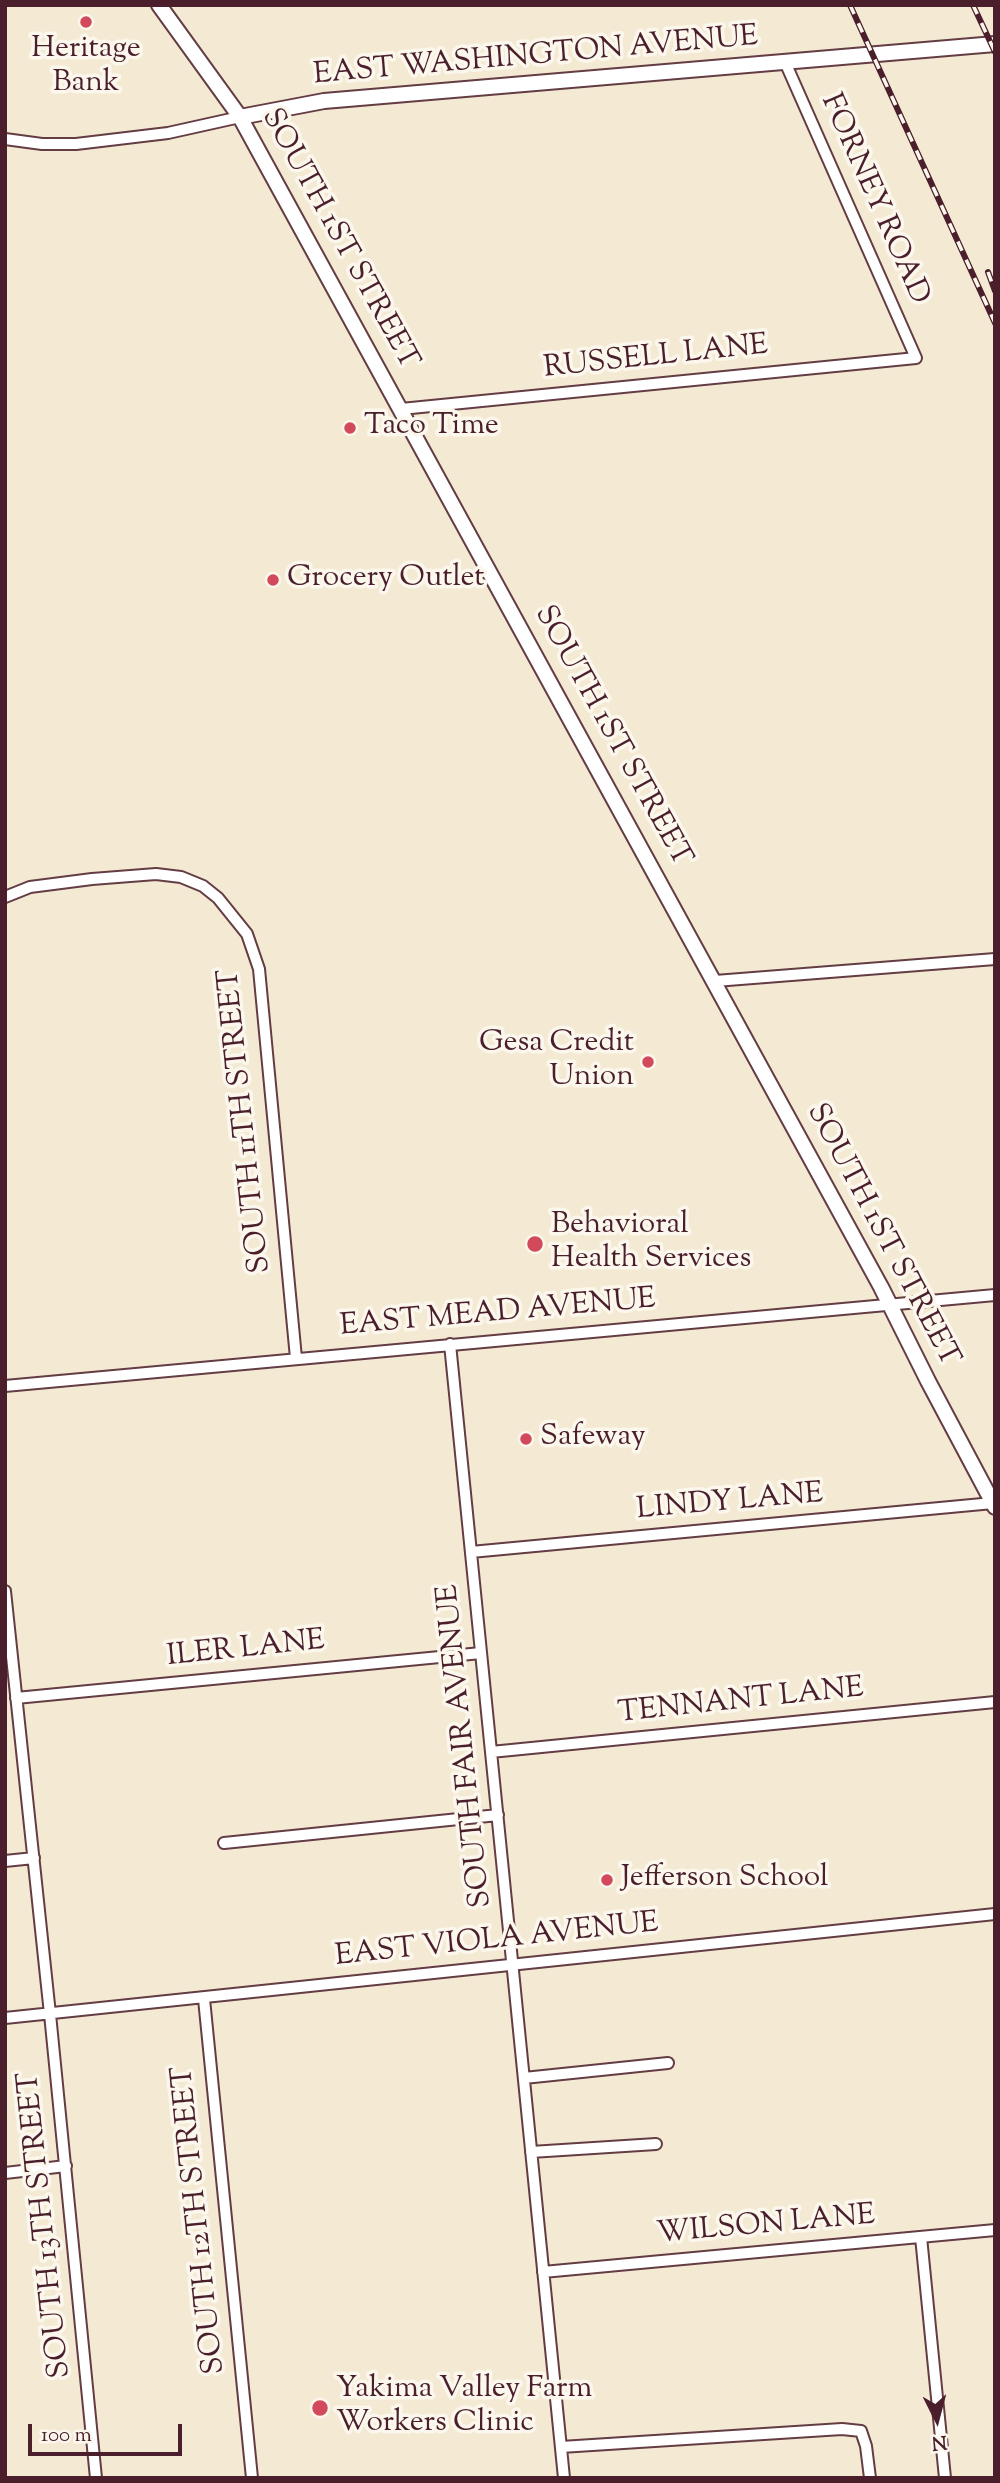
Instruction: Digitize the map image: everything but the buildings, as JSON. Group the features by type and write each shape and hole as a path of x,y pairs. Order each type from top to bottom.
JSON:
{"main road":[{"name":"SOUTH 1ST STREET","path":"159,5 240,117 715,981 890,1304 994,1505"},
{"name":"EAST WASHINGTON AVENUE","path":"240,117 324,101 993,44"}],"street":[{"name":"FORNEY ROAD","path":"785,62 916,358"},
{"name":"EAST WASHINGTON AVENUE","path":"5,139 42,144 76,144 168,133 240,117"},
{"name":"RUSSELL LANE","path":"401,409 916,358"},
{"name":"SOUTH 11TH STREET","path":"5,897 30,887 92,879 156,874 181,877 203,887 228,908 247,934 253,948 261,990 296,1358"},
{"path":"715,981 995,959"},
{"name":"EAST MEAD AVENUE","path":"5,1386 995,1295"},
{"name":"SOUTH FAIR AVENUE","path":"450,1344 564,2478"},
{"name":"LINDY LANE","path":"471,1552 994,1505"},
{"name":"SOUTH 13TH STREET","path":"5,1591 96,2478"},
{"name":"ILER LANE","path":"16,1698 481,1653"},
{"name":"TENNANT LANE","path":"491,1752 995,1702"},
{"path":"224,1843 498,1815"},
{"path":"5,1861 34,1858"},
{"name":"EAST VIOLA AVENUE","path":"5,2018 995,1914"},
{"name":"SOUTH 12TH STREET","path":"204,1999 252,2478"},
{"path":"524,2078 668,2063"},
{"path":"531,2152 656,2144"},
{"path":"5,2173 66,2166"},
{"name":"WILSON LANE","path":"542,2272 995,2230"},
{"path":"920,2237 945,2478"},
{"path":"561,2446 842,2428 861,2431 870,2478"}],"railway":[{"path":"850,5 995,323"},
{"path":"973,5 995,52"},
{"path":"988,272 995,291"}],"place":[{"name":"Heritage Bank","path":"86,22"},
{"name":"Taco Time","path":"350,428"},
{"name":"Grocery Outlet","path":"273,580"},
{"name":"Gesa Credit Union","path":"648,1062"},
{"name":"Behavioral Health Services","path":"535,1244"},
{"name":"Safeway","path":"526,1439"},
{"name":"Jefferson School","path":"607,1880"},
{"name":"Yakima Valley Farm Workers Clinic","path":"320,2408"}]}
